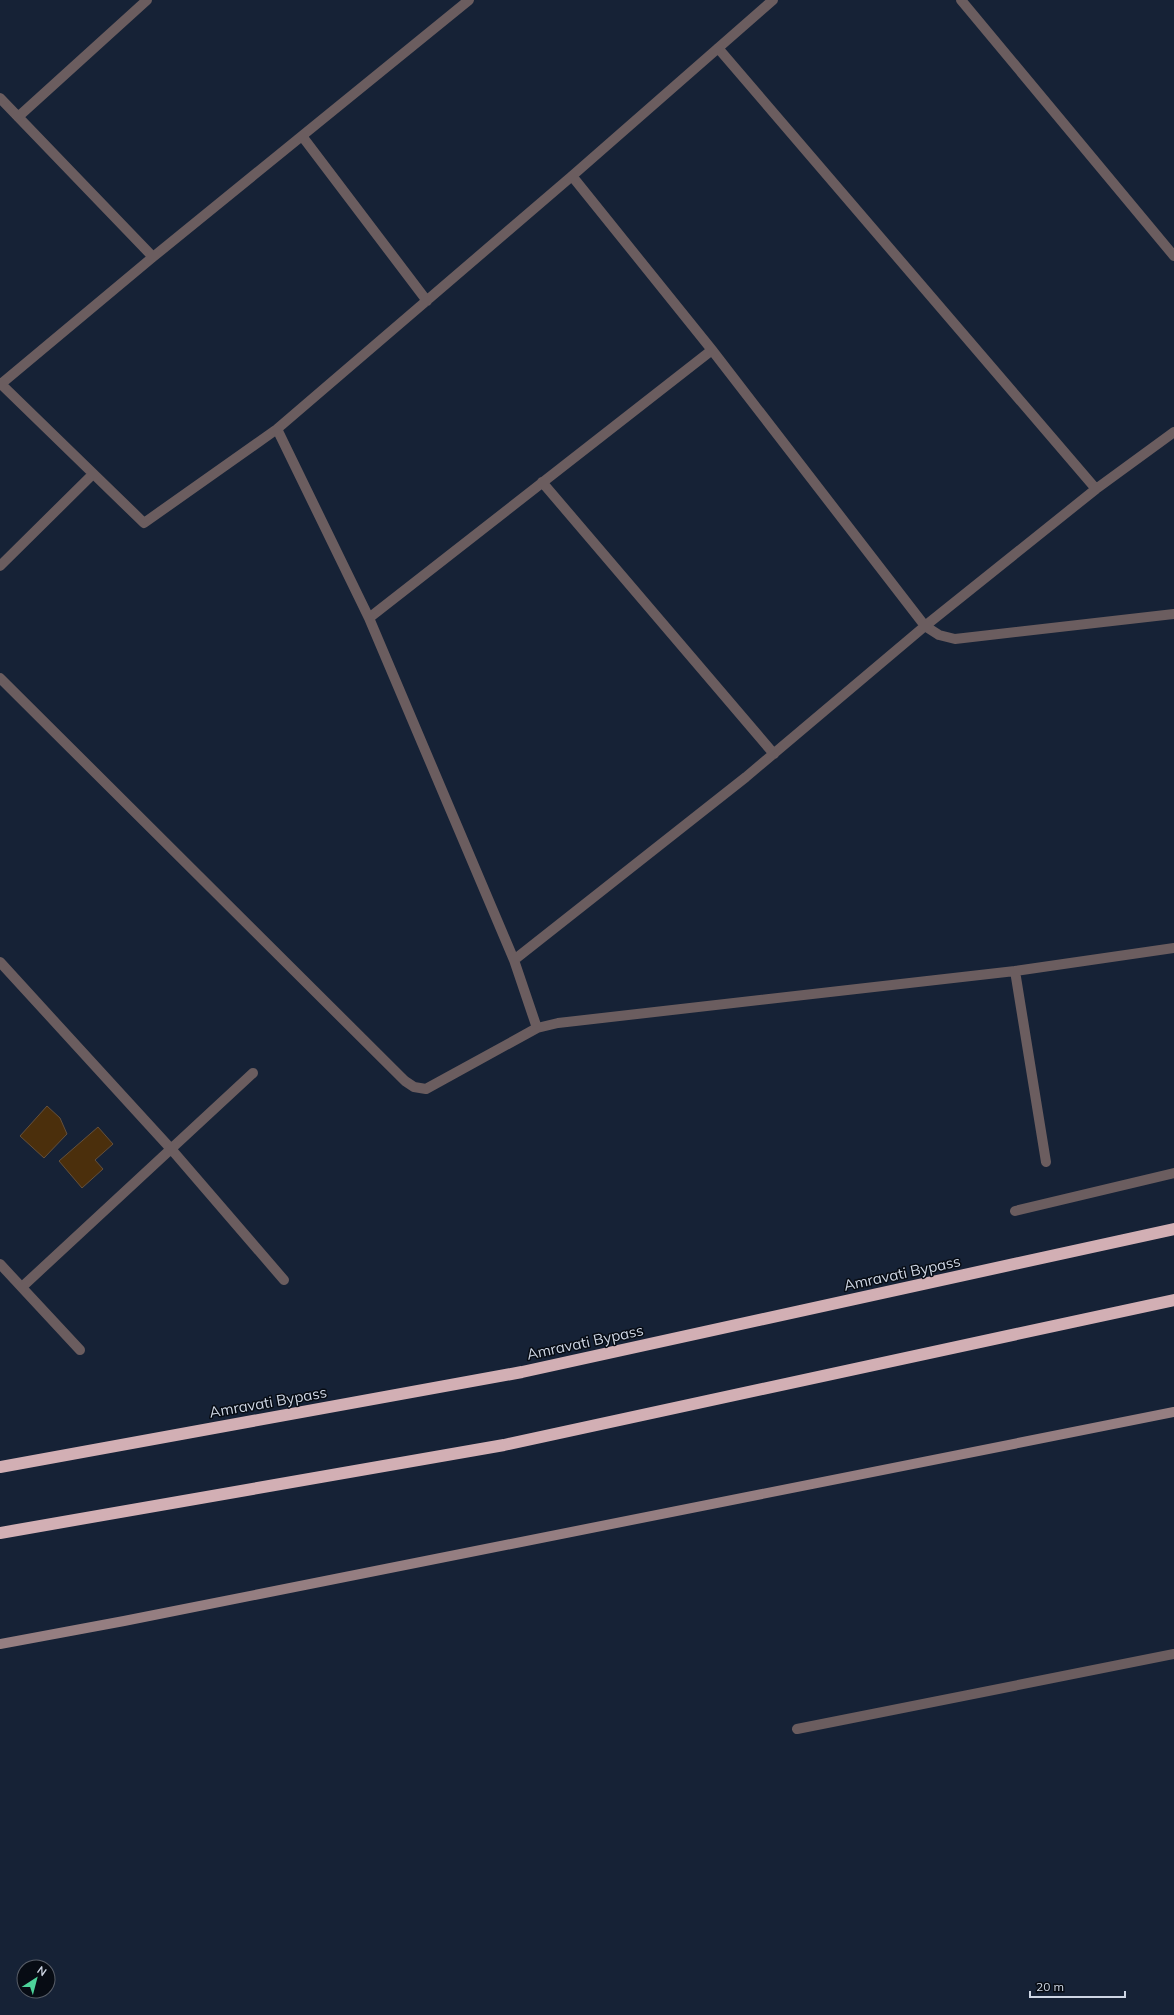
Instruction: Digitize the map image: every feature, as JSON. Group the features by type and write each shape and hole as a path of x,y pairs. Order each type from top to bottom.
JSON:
{"highway":[{"name":"Amravati Bypass","path":"0,1467 522,1372 1174,1229"},
{"path":"0,1533 504,1446 1092,1320 1174,1300"}],"main road":[{"path":"0,1644 140,1618 1174,1412"}],"street":[{"path":"18,117 147,0"},
{"path":"469,0 153,257 1,383 144,523 277,429 572,176 773,0"},
{"path":"960,0 1174,256"},
{"path":"718,48 1096,489"},
{"path":"0,98 153,257"},
{"path":"302,136 427,300"},
{"path":"572,176 712,350 925,626 939,635 955,638 1174,614"},
{"path":"369,618 712,350"},
{"path":"277,429 369,618 514,960 537,1028"},
{"path":"514,960 774,754 925,626 1096,489 1174,432"},
{"path":"0,566 94,474"},
{"path":"542,482 774,754"},
{"path":"0,678 405,1081 414,1087 426,1089 537,1028 558,1023 1015,971 1174,948"},
{"path":"0,962 172,1150 284,1280"},
{"path":"1015,971 1046,1162"},
{"path":"22,1287 253,1074"},
{"path":"1015,1211 1174,1173"},
{"path":"0,1264 80,1350"},
{"path":"797,1729 1174,1654"}],"building":[{"path":"47,1106 60,1118 67,1134 44,1158 20,1136"},
{"path":"98,1127 113,1144 95,1160 103,1169 82,1188 59,1161"}]}
